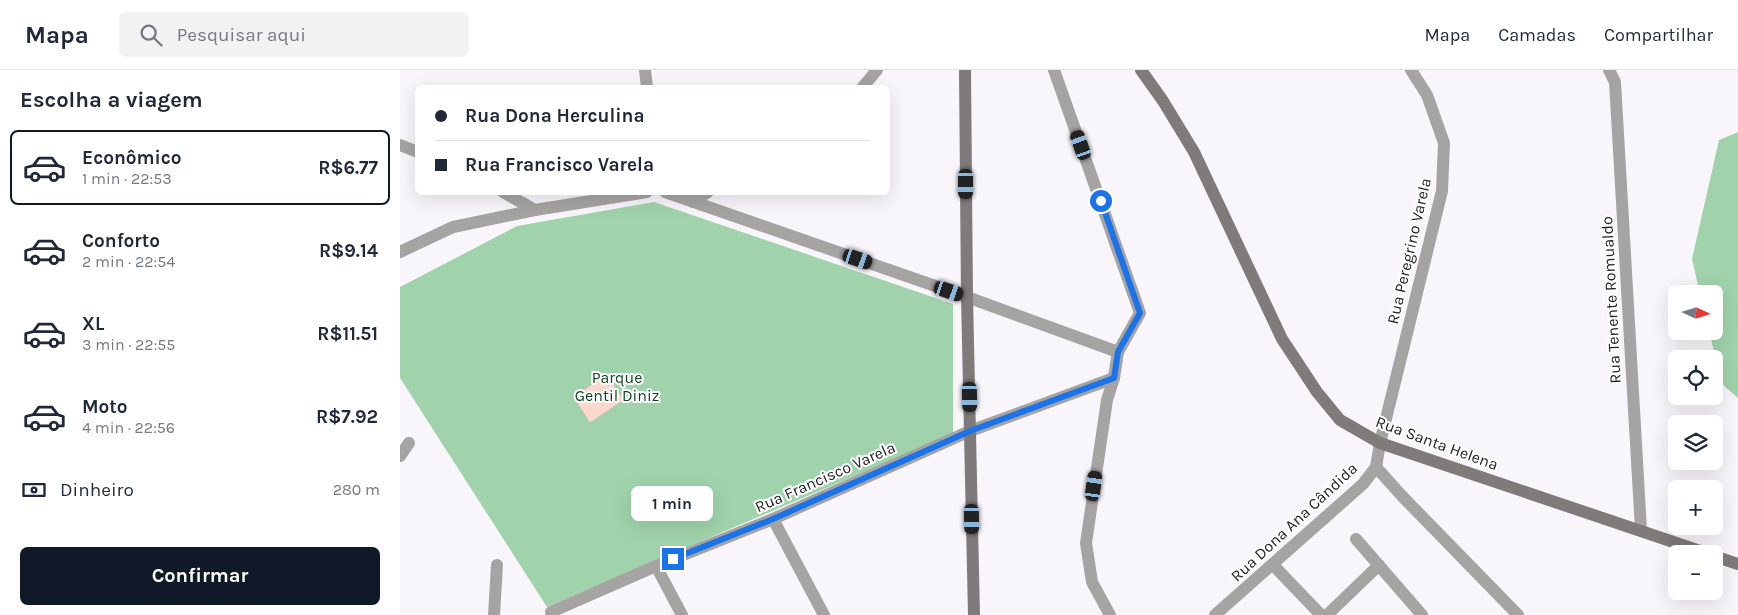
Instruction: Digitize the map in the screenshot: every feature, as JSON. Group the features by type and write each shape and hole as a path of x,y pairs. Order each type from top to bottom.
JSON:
{"street":[{"path":"645,70 647,85"},
{"path":"864,85 877,70"},
{"path":"964,70 974,615"},
{"path":"1054,70 1140,313 1118,352 1114,378 1107,400 1086,543 1092,582 1110,615"},
{"name":"Rua Santa Helena","path":"1141,70 1163,101 1194,152 1282,339 1317,392 1340,420 1380,443 1684,545"},
{"name":"Rua Peregrino Varela","path":"1380,443 1442,191 1444,143 1427,95 1411,70"},
{"name":"Rua Tenente Romualdo","path":"1609,70 1615,82 1641,530"},
{"path":"400,145 415,151"},
{"path":"508,195 535,210"},
{"path":"400,252 453,227 535,210 628,195"},
{"path":"673,195 967,297 1118,352"},
{"path":"693,202 704,195"},
{"name":"Rua Francisco Varela","path":"552,613 656,566 773,519 970,431 1114,378"},
{"path":"400,456 409,443"},
{"name":"Rua Dona Ana Cândida","path":"1215,615 1363,484 1376,466 1380,443"},
{"path":"1376,466 1401,495 1518,615"},
{"path":"773,519 824,615"},
{"path":"1356,539 1422,615"},
{"path":"1723,559 1738,564"},
{"path":"494,615 497,564"},
{"path":"1273,565 1321,615"},
{"path":"1327,615 1379,565"},
{"path":"656,566 682,615"}],"green space":[{"path":"1738,132 1738,398 1723,385 1723,350 1714,350 1711,340 1723,340 1723,285 1698,285 1692,259 1719,140"},
{"name":"Parque Gentil Diniz","path":"654,202 953,304 953,434 547,607 400,378 400,287 517,226"}],"building":[{"path":"607,374 624,400 590,423 573,397"}],"route":[{"path":"673,559 773,519 970,431 1114,378 1118,352 1140,313 1101,201"}]}
